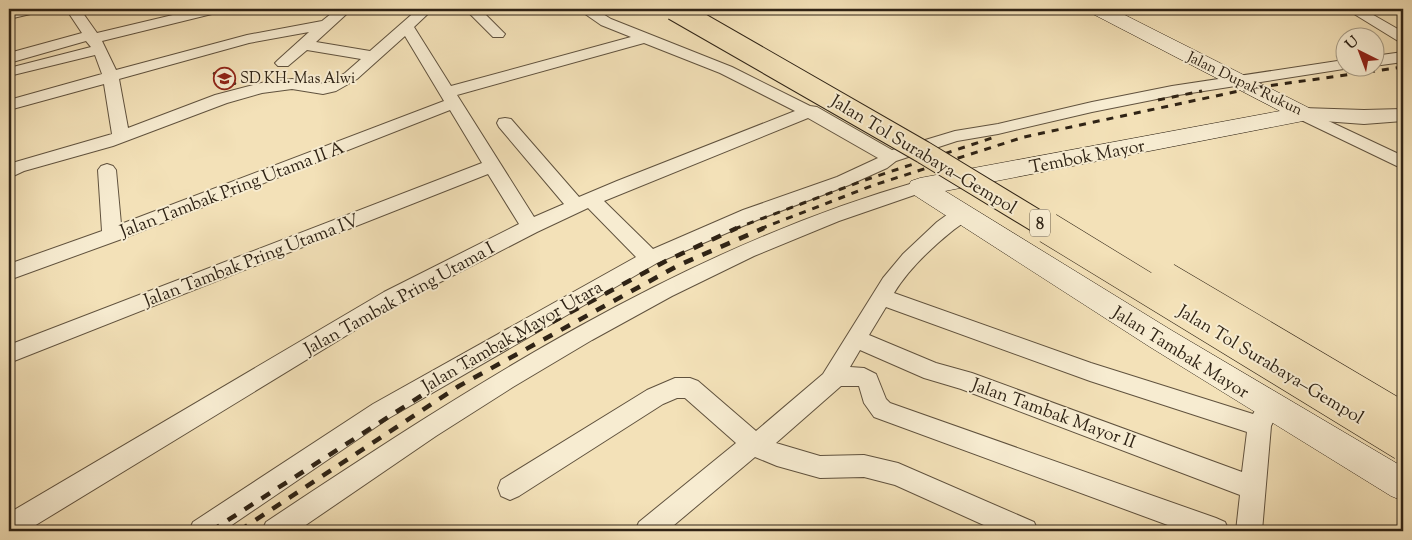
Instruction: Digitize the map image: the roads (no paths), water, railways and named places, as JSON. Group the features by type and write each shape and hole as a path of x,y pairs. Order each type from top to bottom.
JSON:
{"highway":[{"name":"Jalan Tol Surabaya–Gempol","path":"674,9 924,152 1403,444"},
{"name":"Jalan Tol Surabaya–Gempol","path":"708,9 1403,418"}],"main road":[{"name":"Jalan Dupak Rukun","path":"1098,9 1303,114"},
{"name":"Tembok Mayor","path":"920,187 1303,114"},
{"path":"920,187 962,214"},
{"name":"Jalan Tambak Mayor","path":"962,214 1264,416 1403,485"}],"street":[{"path":"9,14 34,9"},
{"path":"73,9 94,41 111,77 121,137"},
{"path":"9,65 214,9"},
{"path":"283,63 344,9"},
{"path":"12,168 90,147 221,99 261,88 292,84 323,89 330,88 351,76 426,9"},
{"path":"472,9 498,34"},
{"path":"584,9 606,22 726,70 810,112 890,158"},
{"path":"1353,9 1403,38"},
{"path":"9,105 247,39 326,25"},
{"path":"406,26 530,227"},
{"name":"Jalan Tambak Pring Utama II A","path":"9,272 112,235 451,98 644,38"},
{"path":"304,45 372,56"},
{"path":"1384,60 1403,57"},
{"name":"Jalan Tambak Mayor Utara","path":"202,531 381,411 650,258 750,214 843,181 890,158 955,136 998,129 1092,107 1238,80 1334,66"},
{"name":"Jalan Tambak Pring Utama I","path":"9,527 391,298 530,227 622,185 810,112"},
{"path":"1303,114 1403,163"},
{"name":"Jalan Dupak Rukun","path":"1303,114 1364,117 1403,115"},
{"path":"505,123 583,203 650,258"},
{"name":"Jalan Tambak Pring Utama IV","path":"9,354 492,166"},
{"path":"107,170 112,235"},
{"path":"274,531 404,443 555,349 661,291 779,237 842,212 920,187"},
{"path":"836,376 834,374 881,296 910,258 944,227 962,214"},
{"path":"881,296 1081,369 1264,416 1253,488 1249,531"},
{"name":"Jalan Tambak Mayor II","path":"856,339 932,371 964,380 1253,488"},
{"path":"648,531 745,450 756,446 836,376 864,377 867,379 871,383 875,403 882,410 1216,531"},
{"path":"510,488 655,397 683,387 694,390 756,446 777,455 820,467 864,466 898,474 1025,531"}],"railway":[{"path":"760,229 874,185 1024,137 1253,88 1403,67"},
{"path":"1158,100 1202,91"},
{"path":"734,229 865,180 992,138"},
{"path":"211,531 452,376 668,260 737,228"},
{"path":"239,531 459,386 679,265 764,228"}],"place":[{"name":"SD KH. Mas Alwi","path":"224,78"}]}
